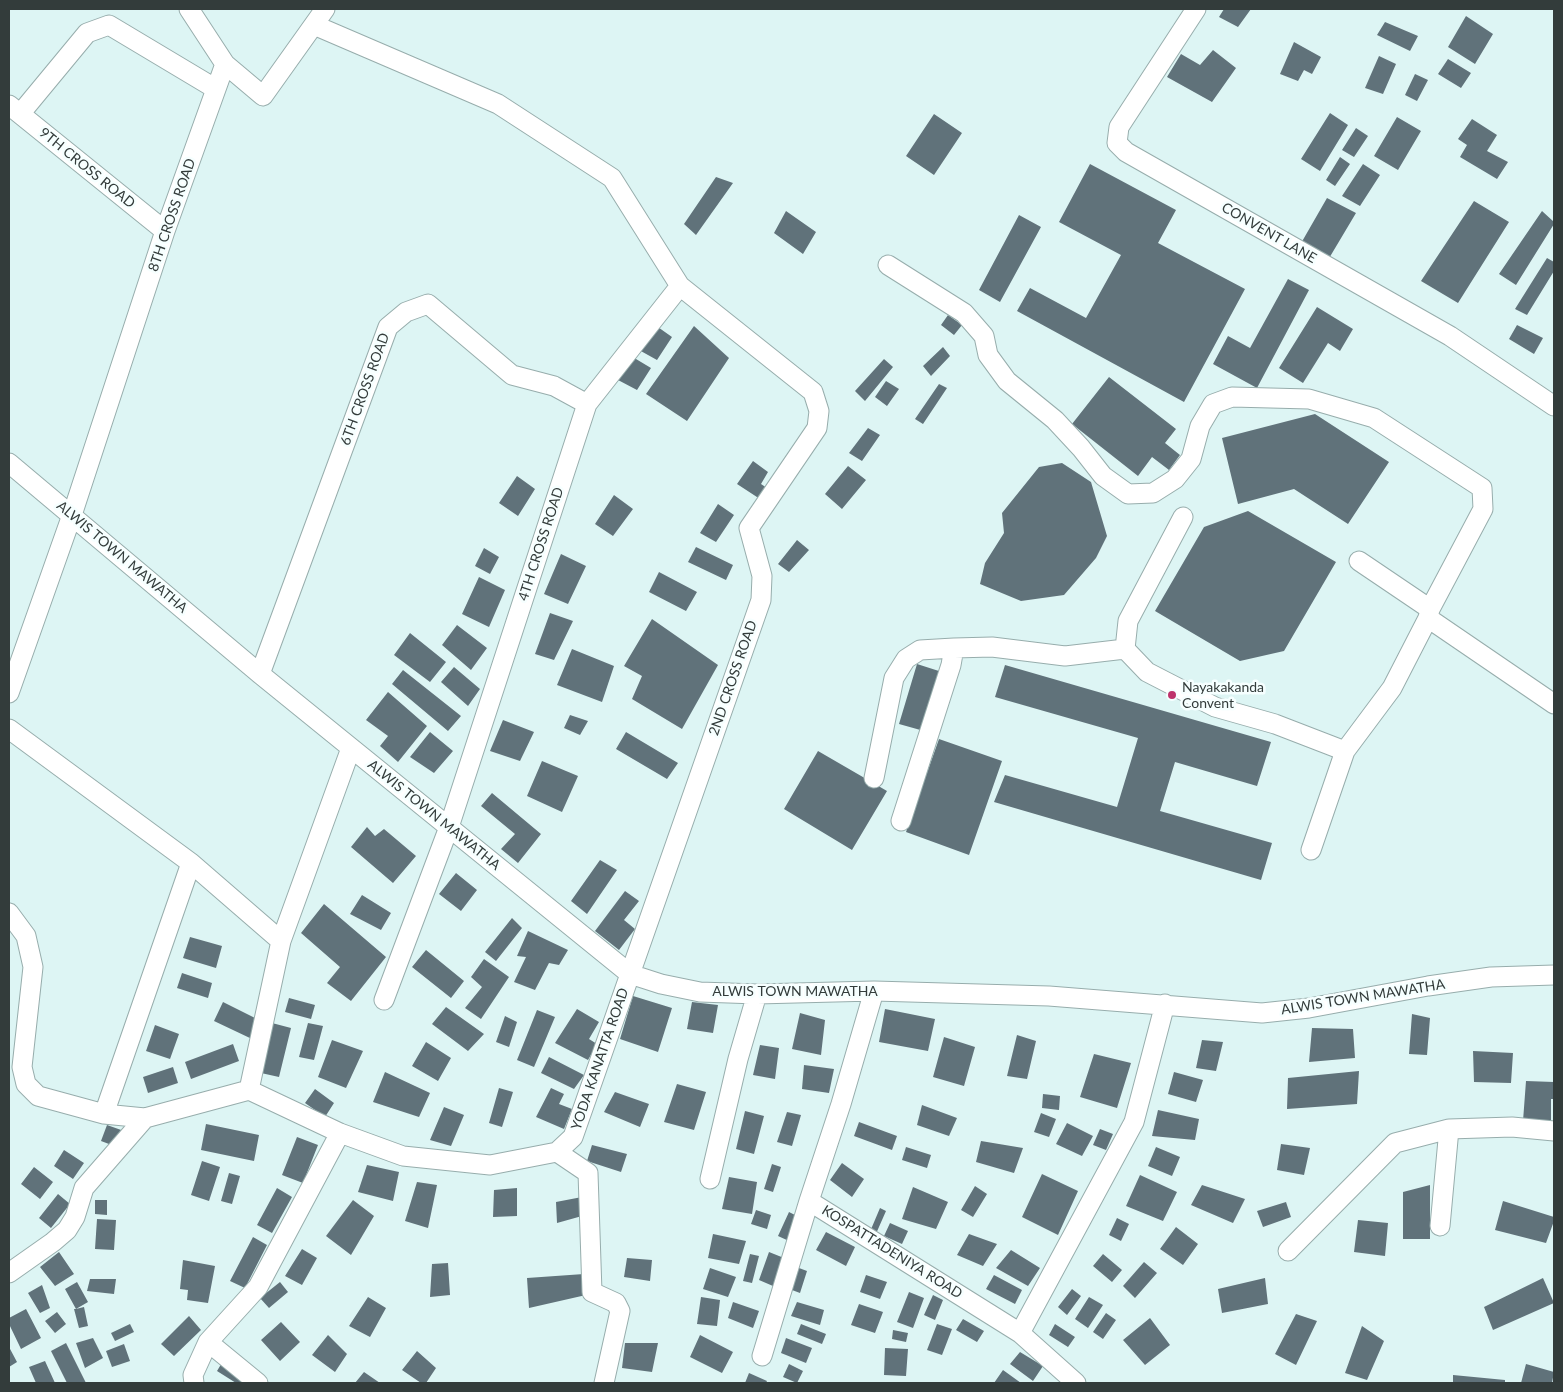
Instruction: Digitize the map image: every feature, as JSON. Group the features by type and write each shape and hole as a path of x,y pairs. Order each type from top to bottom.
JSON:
{"street":[{"path":"189,9 225,64 263,96 325,9"},
{"name":"CONVENT LANE","path":"1196,9 1119,127 1117,143 1126,152 1450,336 1554,406"},
{"path":"14,109 87,34 109,24 216,89"},
{"path":"314,25 498,104 612,178 680,286"},
{"name":"8TH CROSS ROAD","path":"9,693 72,515 165,231 225,64"},
{"name":"9TH CROSS ROAD","path":"14,109 165,231"},
{"path":"888,265 964,313 984,336 988,355 1007,381 1055,420 1081,448 1103,476 1128,494 1153,493 1175,479 1191,459 1200,426 1213,404 1232,397 1309,399 1374,418 1482,488 1483,509 1392,688 1345,751 1311,850"},
{"name":"2ND CROSS ROAD","path":"630,974 760,600 762,576 749,528 816,428 819,411 813,392 680,286"},
{"name":"4TH CROSS ROAD","path":"384,1000 449,828 587,404 680,286"},
{"name":"6TH CROSS ROAD","path":"260,674 388,327 406,312 428,304 512,376 554,386 587,404"},
{"name":"ALWIS TOWN MAWATHA","path":"9,463 260,674 630,974 662,984 700,992 757,994 874,991 1049,996 1262,1013 1309,1008 1428,986 1491,977 1554,975"},
{"path":"1183,518 1128,620 1125,649 1147,672 1215,707 1275,724 1345,751"},
{"path":"1359,561 1554,704"},
{"path":"874,778 894,678 906,659 920,650 992,647 1066,656 1125,649"},
{"path":"901,820 951,665 954,648"},
{"path":"9,729 191,863 281,941"},
{"path":"249,1090 281,941 351,748"},
{"path":"104,1114 191,863"},
{"path":"9,913 26,936 33,967 22,1067 26,1084 38,1096 104,1114 145,1118 249,1090 340,1133 403,1156 490,1165 557,1152 588,1173 592,1292 616,1303 620,1311 604,1383"},
{"name":"YODA KANATTA ROAD","path":"557,1152 573,1137 630,974"},
{"name":"KOSPATTADENIYA ROAD","path":"874,991 841,1104 809,1201 1020,1333 1069,1381"},
{"path":"710,1179 738,1059 757,994"},
{"path":"1020,1333 1134,1122 1166,1004"},
{"path":"9,1273 67,1230 75,1217 84,1188 145,1118"},
{"path":"1288,1251 1395,1143 1449,1129 1512,1127 1554,1131"},
{"path":"1440,1226 1449,1129"},
{"path":"194,1383 192,1375 208,1342 258,1287 340,1133"},
{"path":"762,1356 809,1201"},
{"path":"208,1342 258,1383"}],"building":[{"path":"1224,9 1251,9 1238,27 1219,17"},
{"path":"1466,16 1493,34 1475,64 1448,47"},
{"path":"1385,22 1418,36 1410,51 1377,35"},
{"path":"1294,42 1321,57 1312,74 1304,70 1298,81 1280,74"},
{"path":"1213,50 1236,68 1212,102 1167,77 1181,54 1200,65"},
{"path":"1379,56 1396,64 1383,94 1365,88"},
{"path":"1448,59 1471,73 1461,88 1438,74"},
{"path":"1415,74 1428,80 1417,101 1405,95"},
{"path":"1330,113 1348,125 1320,171 1301,159"},
{"path":"934,114 962,133 934,175 906,156"},
{"path":"1397,117 1421,131 1398,170 1374,156"},
{"path":"1472,119 1497,135 1487,151 1508,162 1497,179 1460,157 1467,145 1458,139"},
{"path":"1356,128 1368,136 1354,157 1342,150"},
{"path":"1340,157 1350,164 1335,186 1326,180"},
{"path":"1090,164 1176,210 1158,243 1245,289 1184,402 1017,311 1030,288 1086,318 1121,255 1059,222"},
{"path":"1363,164 1380,175 1360,206 1342,196"},
{"path":"716,177 733,183 696,235 684,224"},
{"path":"1327,198 1356,213 1328,260 1300,245"},
{"path":"1474,201 1509,222 1458,303 1421,281"},
{"path":"786,211 816,232 803,254 774,233"},
{"path":"1542,211 1554,224 1516,285 1499,274"},
{"path":"1019,215 1041,227 1000,302 979,290"},
{"path":"1547,258 1554,262 1554,271 1527,315 1515,309"},
{"path":"1288,279 1309,290 1257,388 1213,364 1228,336 1250,348"},
{"path":"1317,307 1353,329 1340,351 1328,343 1303,383 1279,368"},
{"path":"948,315 962,325 954,335 941,325"},
{"path":"655,325 672,337 657,360 639,350"},
{"path":"1517,325 1543,338 1534,354 1509,339"},
{"path":"694,326 729,358 687,421 646,394"},
{"path":"943,347 950,356 931,376 923,366"},
{"path":"631,356 651,368 637,390 618,380"},
{"path":"884,359 893,367 865,401 855,391"},
{"path":"1109,377 1176,429 1165,443 1180,455 1169,470 1152,457 1138,476 1072,424"},
{"path":"886,381 899,389 887,406 875,397"},
{"path":"939,384 947,388 923,424 915,419"},
{"path":"1315,414 1389,462 1348,524 1294,489 1238,504 1222,438"},
{"path":"868,428 880,435 862,461 849,453"},
{"path":"753,461 768,472 761,484 767,488 760,499 737,484"},
{"path":"1062,463 1091,482 1107,536 1096,558 1064,595 1021,601 980,584 985,563 1004,533 1002,513 1039,467"},
{"path":"848,466 866,480 842,509 825,494"},
{"path":"517,476 535,489 518,516 499,503"},
{"path":"614,495 633,509 613,536 595,524"},
{"path":"718,504 734,515 716,542 700,533"},
{"path":"1248,511 1336,562 1284,651 1240,661 1155,611 1204,527"},
{"path":"797,540 809,550 789,572 778,564"},
{"path":"696,547 733,565 726,580 688,562"},
{"path":"484,548 499,557 490,574 475,566"},
{"path":"561,554 586,566 568,604 544,594"},
{"path":"659,572 697,592 686,611 649,592"},
{"path":"479,577 505,590 489,627 462,614"},
{"path":"550,613 573,621 554,660 535,654"},
{"path":"652,619 718,665 682,729 632,699 642,676 624,666"},
{"path":"457,625 487,648 471,670 442,645"},
{"path":"410,633 446,662 430,682 394,655"},
{"path":"572,649 614,666 602,702 557,685"},
{"path":"917,664 942,672 924,731 899,724"},
{"path":"1005,665 1271,742 1257,786 1175,762 1160,811 1272,843 1261,880 994,802 1005,775 1117,807 1138,738 995,697"},
{"path":"454,667 480,689 468,706 441,682"},
{"path":"403,670 461,716 448,731 392,684"},
{"path":"388,692 427,726 398,762 380,746 388,736 366,720"},
{"path":"570,715 588,721 580,735 564,728"},
{"path":"503,720 534,732 520,761 490,751"},
{"path":"430,732 453,751 434,773 410,757"},
{"path":"626,732 678,763 667,779 616,749"},
{"path":"939,739 1002,761 969,855 906,832"},
{"path":"818,751 887,791 852,850 784,809"},
{"path":"542,761 578,776 562,812 527,796"},
{"path":"492,793 541,834 518,863 501,849 515,834 481,806"},
{"path":"367,827 375,836 384,829 416,856 393,883 351,847"},
{"path":"600,860 617,870 587,914 571,901"},
{"path":"456,873 477,890 461,911 439,894"},
{"path":"625,891 639,901 624,920 635,929 619,950 595,931"},
{"path":"362,895 391,913 381,930 350,914"},
{"path":"324,904 386,957 351,1001 327,983 340,967 301,933"},
{"path":"512,918 522,928 496,961 485,952"},
{"path":"528,931 568,950 559,965 549,963 535,990 514,982 526,957 517,956"},
{"path":"190,937 222,946 216,968 183,958"},
{"path":"426,950 464,981 451,998 412,967"},
{"path":"484,959 509,977 481,1019 465,1008 482,987 471,977"},
{"path":"182,973 212,983 208,998 177,988"},
{"path":"633,996 672,1008 658,1052 620,1039"},
{"path":"289,998 315,1005 311,1019 285,1012"},
{"path":"223,1002 261,1021 252,1039 214,1021"},
{"path":"692,1002 718,1005 713,1033 687,1029"},
{"path":"446,1007 484,1034 468,1051 432,1024"},
{"path":"577,1009 599,1022 589,1039 597,1044 588,1060 555,1043"},
{"path":"885,1009 935,1019 928,1051 879,1042"},
{"path":"537,1010 555,1017 534,1067 517,1060"},
{"path":"800,1013 825,1020 821,1055 792,1049"},
{"path":"1412,1014 1430,1018 1427,1055 1409,1054"},
{"path":"505,1016 517,1022 509,1047 496,1042"},
{"path":"272,1023 291,1028 279,1077 261,1073"},
{"path":"308,1023 323,1026 314,1060 299,1057"},
{"path":"155,1025 179,1034 170,1059 146,1051"},
{"path":"1312,1028 1353,1029 1355,1058 1309,1062"},
{"path":"1017,1035 1036,1041 1027,1079 1007,1076"},
{"path":"944,1037 975,1047 964,1086 933,1077"},
{"path":"332,1040 363,1051 346,1088 318,1077"},
{"path":"1202,1040 1223,1042 1216,1071 1196,1068"},
{"path":"426,1042 451,1058 438,1081 412,1066"},
{"path":"233,1044 239,1061 191,1079 185,1062"},
{"path":"760,1045 779,1048 775,1079 753,1075"},
{"path":"1473,1051 1513,1053 1511,1083 1474,1082"},
{"path":"1094,1054 1131,1063 1117,1108 1080,1097"},
{"path":"549,1057 584,1075 574,1089 541,1073"},
{"path":"804,1065 834,1069 829,1093 802,1089"},
{"path":"173,1067 178,1083 148,1093 143,1077"},
{"path":"1359,1071 1357,1104 1287,1109 1288,1078"},
{"path":"385,1072 430,1093 419,1117 373,1102"},
{"path":"1174,1072 1203,1080 1196,1102 1168,1094"},
{"path":"1526,1081 1554,1082 1554,1099 1551,1099 1551,1120 1523,1121"},
{"path":"677,1084 706,1092 694,1130 664,1122"},
{"path":"499,1088 513,1092 502,1127 489,1123"},
{"path":"551,1088 564,1094 559,1104 572,1109 564,1129 536,1117"},
{"path":"315,1089 334,1103 325,1117 305,1103"},
{"path":"615,1092 649,1104 640,1127 604,1112"},
{"path":"1043,1094 1060,1096 1059,1110 1042,1108"},
{"path":"922,1105 957,1118 949,1136 917,1125"},
{"path":"444,1107 464,1115 451,1146 430,1140"},
{"path":"1158,1110 1199,1119 1195,1140 1152,1136"},
{"path":"745,1111 764,1116 754,1154 736,1149"},
{"path":"787,1112 801,1115 792,1146 777,1142"},
{"path":"1041,1113 1056,1119 1049,1137 1034,1132"},
{"path":"859,1122 897,1136 892,1150 854,1136"},
{"path":"1067,1123 1093,1136 1082,1156 1056,1144"},
{"path":"206,1124 259,1135 254,1161 201,1150"},
{"path":"107,1125 124,1131 117,1147 101,1141"},
{"path":"1100,1129 1113,1134 1106,1150 1093,1145"},
{"path":"297,1137 318,1145 303,1183 282,1175"},
{"path":"981,1141 1023,1148 1014,1173 976,1162"},
{"path":"1281,1144 1310,1148 1304,1175 1277,1170"},
{"path":"592,1145 627,1154 621,1172 587,1161"},
{"path":"906,1147 931,1155 927,1168 902,1160"},
{"path":"1156,1147 1180,1157 1172,1176 1148,1166"},
{"path":"64,1150 84,1163 73,1179 54,1166"},
{"path":"202,1161 220,1167 209,1201 191,1195"},
{"path":"842,1163 864,1179 852,1197 830,1180"},
{"path":"772,1164 781,1167 773,1192 764,1189"},
{"path":"367,1165 399,1172 393,1201 358,1192"},
{"path":"34,1167 53,1182 40,1199 21,1184"},
{"path":"229,1173 240,1176 232,1204 221,1201"},
{"path":"1042,1174 1078,1191 1058,1235 1022,1217"},
{"path":"1140,1175 1177,1192 1163,1221 1126,1206"},
{"path":"729,1177 757,1182 752,1214 722,1209"},
{"path":"417,1182 437,1185 428,1228 405,1221"},
{"path":"1202,1185 1245,1199 1233,1223 1191,1205"},
{"path":"1430,1185 1430,1239 1403,1239 1403,1192"},
{"path":"975,1186 987,1194 973,1217 961,1210"},
{"path":"913,1187 948,1202 936,1229 902,1219"},
{"path":"277,1188 292,1197 272,1233 257,1225"},
{"path":"517,1188 517,1216 493,1217 494,1190"},
{"path":"58,1194 70,1204 51,1228 39,1218"},
{"path":"582,1197 582,1216 557,1223 556,1202"},
{"path":"95,1200 107,1200 107,1215 95,1214"},
{"path":"353,1200 374,1216 351,1255 326,1236"},
{"path":"1503,1201 1554,1217 1546,1243 1495,1230"},
{"path":"1286,1202 1291,1217 1263,1227 1257,1211"},
{"path":"880,1208 886,1211 875,1236 869,1234"},
{"path":"756,1210 771,1215 767,1229 751,1224"},
{"path":"789,1212 799,1217 789,1241 778,1236"},
{"path":"1117,1218 1129,1224 1121,1241 1109,1235"},
{"path":"97,1219 116,1220 114,1250 95,1249"},
{"path":"1358,1220 1388,1223 1385,1256 1354,1252"},
{"path":"890,1223 908,1231 902,1244 884,1236"},
{"path":"1176,1227 1198,1244 1183,1265 1160,1249"},
{"path":"826,1232 855,1247 846,1266 816,1250"},
{"path":"713,1234 746,1241 739,1264 708,1258"},
{"path":"969,1234 997,1244 983,1266 957,1255"},
{"path":"253,1237 267,1245 245,1288 230,1281"},
{"path":"302,1249 317,1258 302,1285 285,1276"},
{"path":"1011,1250 1040,1268 1028,1286 996,1268"},
{"path":"59,1252 74,1274 55,1286 40,1267"},
{"path":"769,1252 784,1258 773,1286 759,1280"},
{"path":"750,1254 759,1256 752,1283 743,1281"},
{"path":"1103,1254 1122,1270 1112,1282 1093,1266"},
{"path":"627,1258 652,1260 650,1281 624,1277"},
{"path":"183,1260 215,1266 208,1303 187,1300 188,1290 180,1289"},
{"path":"1144,1262 1157,1273 1135,1298 1123,1286"},
{"path":"448,1263 450,1295 430,1297 432,1264"},
{"path":"710,1268 736,1277 728,1297 703,1289"},
{"path":"799,1268 807,1271 800,1293 792,1290"},
{"path":"584,1274 586,1295 529,1308 527,1278"},
{"path":"866,1275 887,1282 880,1299 860,1292"},
{"path":"994,1275 1022,1290 1015,1304 986,1289"},
{"path":"1265,1278 1268,1304 1222,1313 1218,1289"},
{"path":"1543,1278 1554,1303 1493,1330 1484,1307"},
{"path":"90,1279 116,1279 114,1294 87,1291"},
{"path":"77,1282 88,1302 76,1309 65,1289"},
{"path":"280,1282 288,1292 269,1308 260,1298"},
{"path":"42,1285 50,1308 40,1313 28,1293"},
{"path":"1072,1289 1081,1296 1067,1315 1058,1307"},
{"path":"909,1292 924,1298 913,1328 897,1322"},
{"path":"933,1295 943,1300 935,1320 924,1315"},
{"path":"368,1297 386,1308 370,1337 349,1326"},
{"path":"701,1297 720,1300 717,1326 697,1324"},
{"path":"1089,1297 1103,1305 1088,1328 1075,1319"},
{"path":"733,1302 759,1311 753,1328 728,1318"},
{"path":"797,1302 824,1310 820,1325 791,1316"},
{"path":"859,1304 883,1312 875,1333 851,1325"},
{"path":"84,1307 88,1326 79,1328 74,1309"},
{"path":"26,1309 41,1338 21,1349 9,1324 9,1318"},
{"path":"57,1312 66,1324 55,1333 45,1321"},
{"path":"1106,1313 1116,1320 1103,1339 1093,1332"},
{"path":"1296,1314 1317,1321 1296,1365 1275,1354"},
{"path":"189,1316 201,1330 174,1356 161,1344"},
{"path":"1150,1318 1170,1345 1145,1365 1123,1340"},
{"path":"963,1319 984,1331 977,1342 956,1330"},
{"path":"281,1322 300,1342 280,1361 261,1340"},
{"path":"130,1324 134,1332 115,1341 111,1333"},
{"path":"801,1324 826,1334 822,1344 797,1334"},
{"path":"937,1324 952,1329 942,1355 927,1350"},
{"path":"1055,1324 1075,1337 1068,1347 1049,1335"},
{"path":"1362,1326 1384,1341 1367,1380 1345,1373"},
{"path":"893,1330 908,1333 906,1342 892,1339"},
{"path":"328,1335 347,1354 335,1372 312,1355"},
{"path":"700,1335 733,1352 722,1373 690,1357"},
{"path":"93,1338 103,1358 85,1368 76,1343"},
{"path":"786,1338 812,1348 806,1363 781,1353"},
{"path":"66,1343 86,1383 67,1383 51,1351"},
{"path":"625,1343 658,1343 652,1372 622,1368"},
{"path":"124,1344 130,1361 112,1367 106,1351"},
{"path":"9,1347 17,1362 9,1367"},
{"path":"885,1348 908,1349 906,1376 884,1375"},
{"path":"417,1351 436,1368 426,1383 421,1383 402,1370"},
{"path":"1020,1352 1043,1366 1033,1381 1010,1364"},
{"path":"45,1361 55,1383 36,1383 29,1367"},
{"path":"223,1361 245,1383 236,1383 217,1371"},
{"path":"789,1364 803,1371 797,1383 783,1377"},
{"path":"1526,1364 1554,1372 1552,1383 1521,1383"},
{"path":"1003,1370 1021,1383 994,1383"},
{"path":"364,1372 380,1383 355,1383"},
{"path":"749,1373 767,1381 766,1383 745,1383"},
{"path":"1453,1375 1505,1380 1505,1383 1453,1383"}],"place":[{"name":"Nayakakanda Convent","path":"1172,695"}]}
